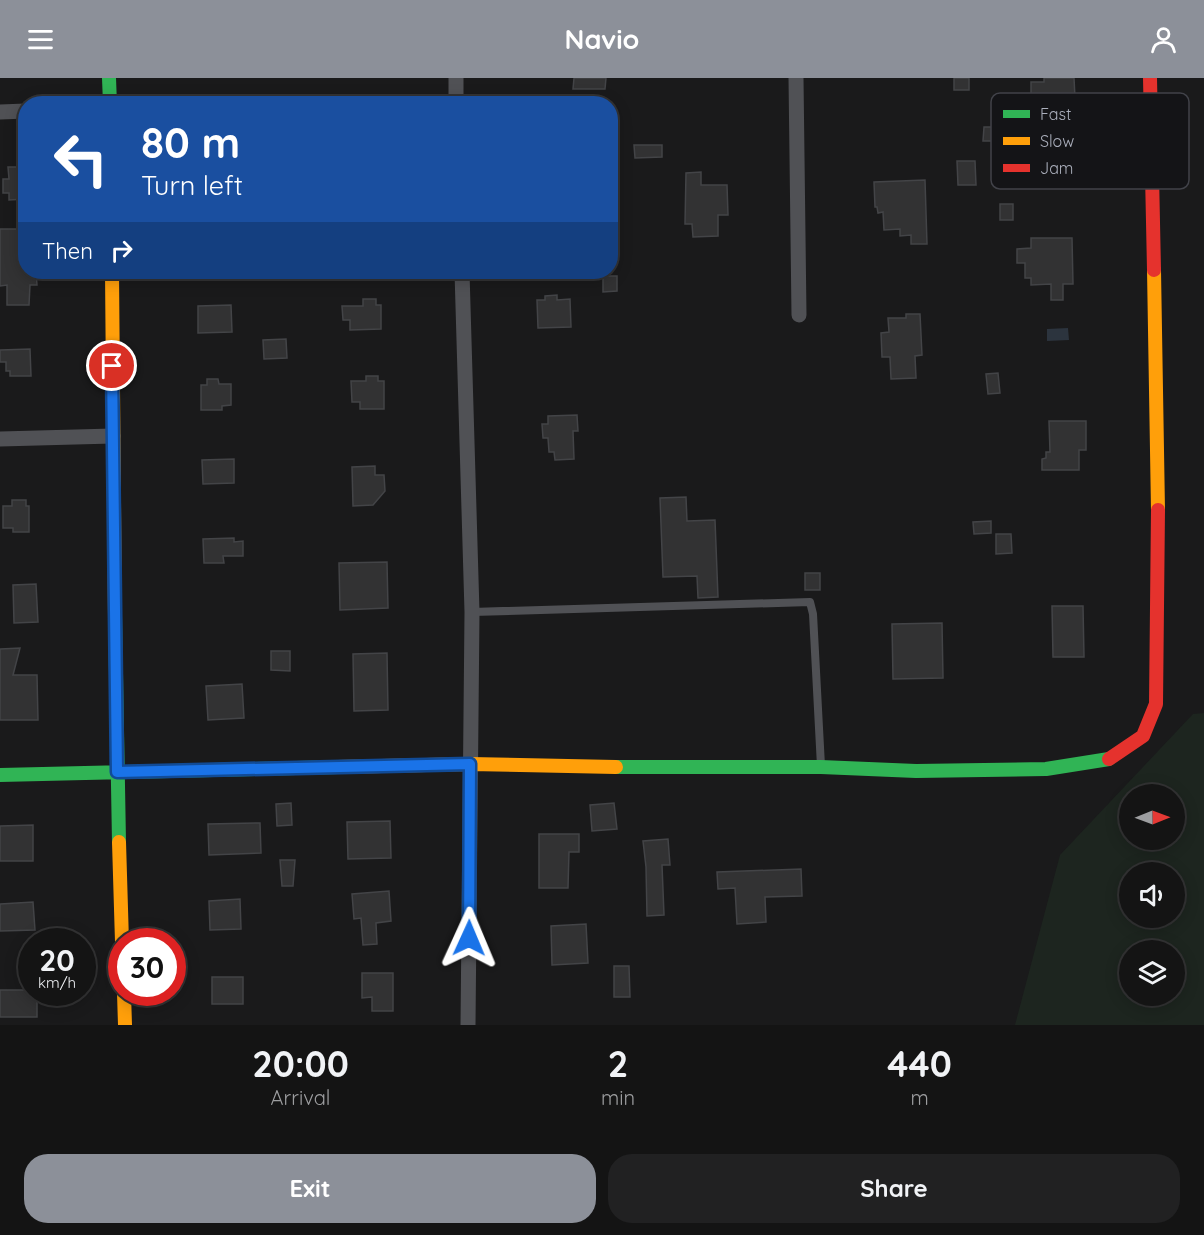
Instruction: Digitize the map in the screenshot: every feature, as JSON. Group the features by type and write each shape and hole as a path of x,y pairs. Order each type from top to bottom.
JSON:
{"street":[{"path":"110,78 110,96"},
{"path":"456,78 456,96"},
{"path":"796,78 800,315"},
{"path":"1150,78 1150,93"},
{"path":"0,112 18,111"},
{"path":"0,775 470,764 821,767 916,771 1046,769 1106,761 1143,736 1156,704 1158,486 1152,189"},
{"path":"112,279 117,772 122,928"},
{"path":"462,279 472,612 468,1025"},
{"path":"0,439 113,436"},
{"path":"124,1006 124,1025"}],"lane":[{"path":"472,612 810,602 813,614 821,767"}],"shaded area":[{"path":"1068,328 1069,340 1047,341 1047,329"},
{"path":"1204,713 1204,1025 1015,1025 1060,855 1119,792 1119,850 1185,850 1185,784 1127,784 1193,714"}],"building":[{"path":"574,78 606,78 605,89 573,89"},
{"path":"954,78 969,78 969,90 954,90"},
{"path":"1044,78 1074,78 1075,93 1031,93 1031,82 1044,82"},
{"path":"984,127 991,127 991,141 983,141"},
{"path":"634,145 662,145 662,157 635,158"},
{"path":"957,161 975,161 976,185 958,185"},
{"path":"8,167 18,167 18,199 9,200 9,193 3,193 3,179 9,179"},
{"path":"701,172 701,185 727,185 728,215 718,215 718,236 693,237 692,224 685,224 686,173"},
{"path":"925,180 927,244 911,244 911,235 900,236 900,229 884,230 883,212 878,213 875,207 874,182"},
{"path":"1000,204 1013,204 1013,220 1000,220"},
{"path":"0,229 18,229 18,279 37,279 37,285 30,285 29,305 7,305 7,285 0,286"},
{"path":"1031,238 1072,238 1073,284 1063,284 1063,300 1051,300 1051,284 1031,285 1031,278 1025,278 1025,263 1017,263 1017,249 1031,248"},
{"path":"603,279 617,279 617,291 603,292"},
{"path":"557,295 557,300 570,299 571,327 538,328 537,300 545,300 545,296"},
{"path":"363,299 376,299 376,305 381,305 381,329 350,330 350,320 343,320 342,306 363,306"},
{"path":"231,305 232,332 198,333 198,306"},
{"path":"906,314 920,314 922,355 915,356 916,378 891,379 890,357 882,357 881,333 889,332 888,318 906,318"},
{"path":"286,339 287,358 264,359 263,340"},
{"path":"30,349 31,376 10,376 10,371 6,371 6,362 0,362 0,350"},
{"path":"998,373 1000,393 988,394 986,374"},
{"path":"366,376 378,376 378,381 384,381 384,409 360,409 360,402 352,402 351,381 366,381"},
{"path":"207,379 218,379 219,384 231,384 231,405 222,406 222,410 201,410 201,385 207,385"},
{"path":"577,415 578,431 573,431 574,459 555,460 554,452 549,452 548,438 543,438 542,424 548,424 548,416"},
{"path":"1049,421 1086,421 1086,450 1079,450 1079,470 1042,470 1042,459 1046,458 1046,452 1050,452"},
{"path":"234,459 234,483 203,484 202,460"},
{"path":"375,466 375,475 384,475 385,491 373,505 353,506 352,467"},
{"path":"686,497 687,521 715,520 718,597 698,598 697,576 663,577 660,498"},
{"path":"12,500 26,500 26,506 29,506 29,532 13,532 13,528 3,528 3,506 12,506"},
{"path":"991,521 991,533 974,534 973,522"},
{"path":"996,534 1011,534 1012,553 996,554"},
{"path":"234,538 234,542 243,541 243,556 223,556 224,563 204,563 203,539"},
{"path":"387,562 388,608 340,610 339,563"},
{"path":"805,573 820,573 820,590 805,590"},
{"path":"36,584 38,622 14,623 13,585"},
{"path":"1052,606 1083,606 1084,657 1053,657"},
{"path":"942,623 943,678 893,679 892,624"},
{"path":"20,648 13,675 37,675 38,720 0,720 0,649"},
{"path":"271,651 290,651 290,671 271,670"},
{"path":"387,653 388,710 354,711 353,654"},
{"path":"242,684 244,718 208,720 206,686"},
{"path":"291,803 292,825 277,826 276,804"},
{"path":"614,803 617,829 592,831 590,805"},
{"path":"390,821 391,858 348,859 347,822"},
{"path":"260,823 261,853 209,855 208,824"},
{"path":"33,825 33,861 0,861 0,826"},
{"path":"539,834 579,834 579,852 569,852 568,888 539,888"},
{"path":"668,839 670,865 662,865 664,915 647,916 643,841"},
{"path":"280,860 295,860 293,886 282,886"},
{"path":"801,869 802,896 765,897 766,922 737,924 735,888 718,889 717,872"},
{"path":"389,891 391,921 376,923 377,944 363,945 361,918 354,919 352,894"},
{"path":"240,899 241,929 210,930 209,901"},
{"path":"33,902 35,928 0,931 0,904"},
{"path":"586,924 588,963 552,965 551,926"},
{"path":"614,966 629,966 630,997 614,997"},
{"path":"362,973 393,973 393,1011 372,1011 372,997 362,998"},
{"path":"212,977 243,977 243,1004 212,1004"},
{"path":"0,990 18,990 18,1006 37,1006 37,1017 0,1017"}],"traffic: fast":[{"path":"109,78 110,96"},
{"path":"115,616 119,842"},
{"path":"616,767 821,767 916,771 1046,769 1109,759"},
{"path":"0,775 338,767"}],"traffic: slow":[{"path":"1154,270 1158,510"},
{"path":"112,279 115,616"},
{"path":"338,767 470,764 616,767"},
{"path":"119,842 122,928"},
{"path":"124,1006 125,1025"}],"traffic: jam":[{"path":"1150,78 1150,93"},
{"path":"1152,189 1154,270"},
{"path":"1109,759 1143,736 1156,704 1158,510"}],"route":[{"path":"112,366 117,772 470,764 469,938"}]}
